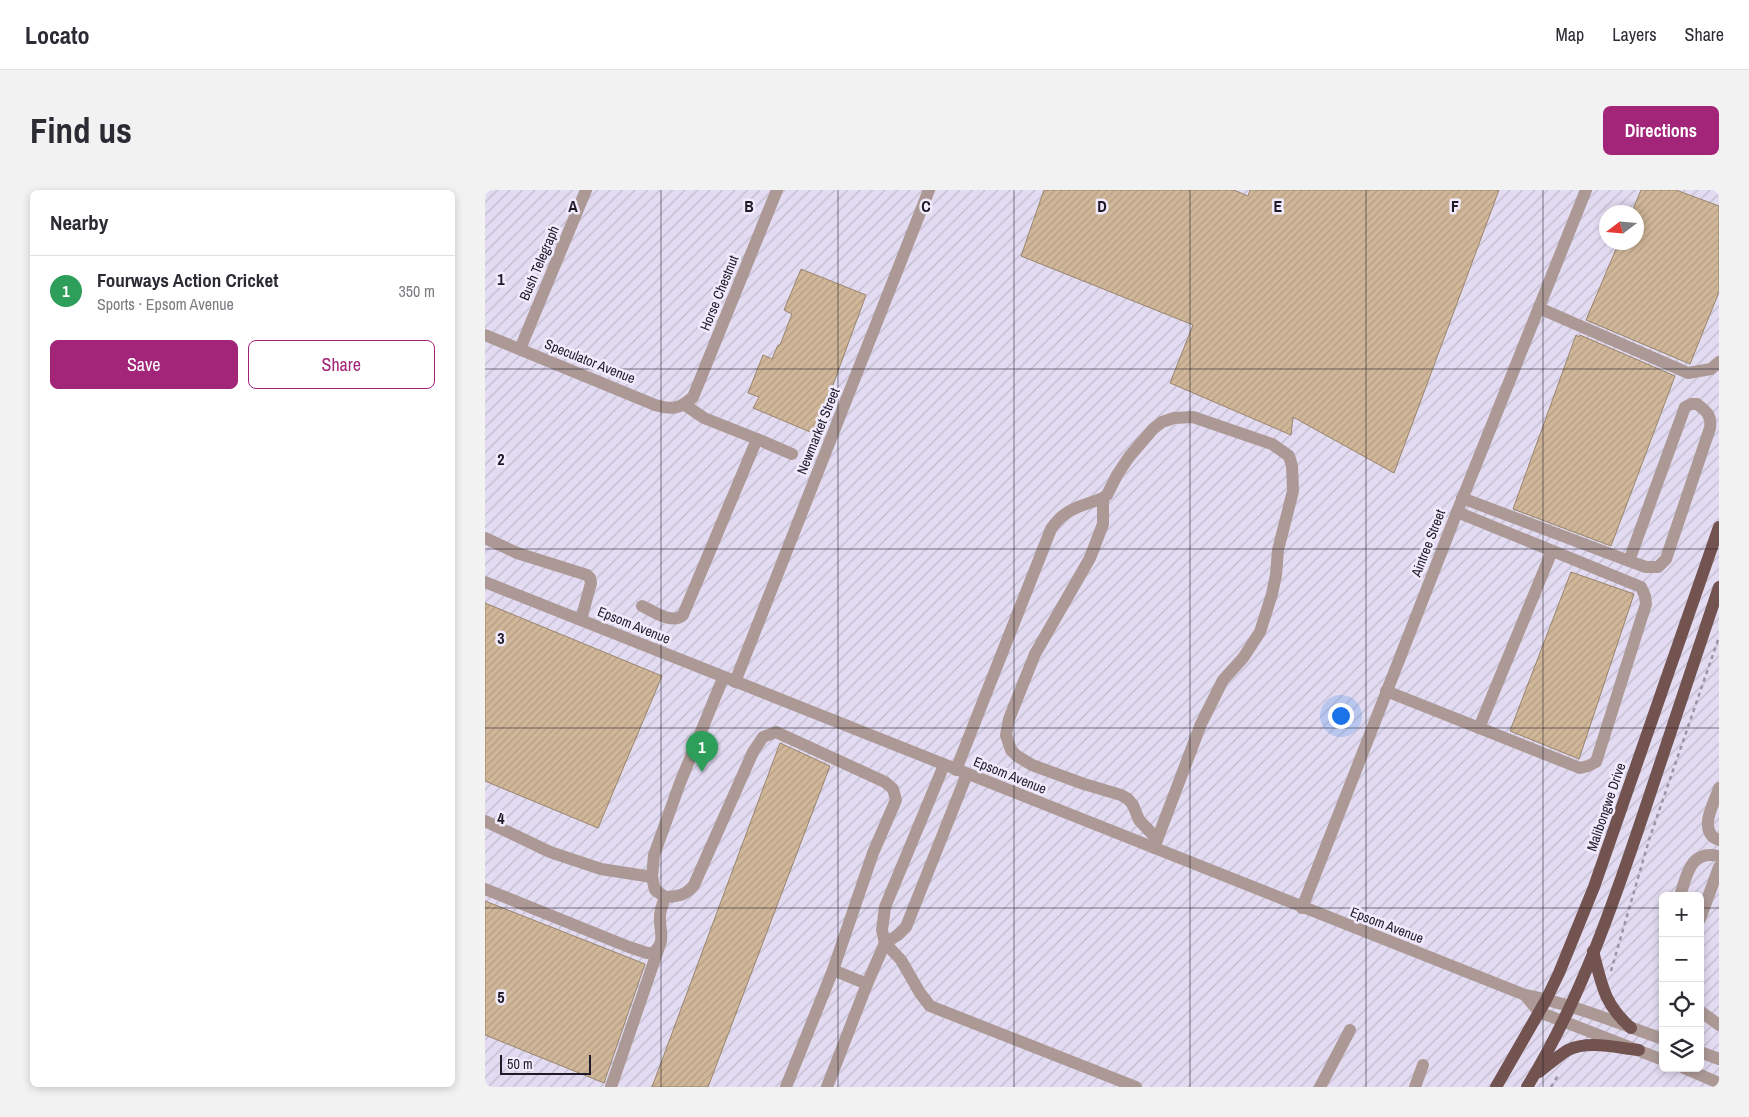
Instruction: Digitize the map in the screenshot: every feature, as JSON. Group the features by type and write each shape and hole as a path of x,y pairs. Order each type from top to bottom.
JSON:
{"main road":[{"name":"Malibongwe Drive","path":"1496,1087 1546,1000 1594,887 1719,527"},
{"path":"1530,1082 1570,1008 1615,898 1719,587"},
{"path":"1593,952 1604,994 1618,1016 1631,1028"},
{"path":"1530,1082 1567,1051 1576,1047 1591,1045 1639,1050"}],"street":[{"name":"Bush Telegraph","path":"520,348 586,190"},
{"name":"Horse Chestnut","path":"685,405 693,397 777,190"},
{"name":"Newmarket Street","path":"652,877 654,855 680,782 729,680 929,190"},
{"name":"Aintree Street","path":"1301,908 1462,498 1586,190"},
{"path":"1539,308 1688,374 1711,369 1719,362"},
{"name":"Speculator Avenue","path":"485,335 655,405 667,408 685,405"},
{"path":"1462,498 1629,561 1646,567 1658,567 1666,559 1710,428 1711,421 1708,412 1697,404 1685,407 1629,561"},
{"path":"685,405 704,418 792,454"},
{"path":"827,1087 885,943 899,935 906,926 1051,529 1059,518 1066,513 1107,495 1129,457 1153,428 1162,422 1174,418 1193,417 1272,444 1289,456 1292,466 1293,491 1278,550 1272,594 1260,632 1243,658 1223,680 1201,724 1156,844"},
{"path":"642,606 672,619 680,618 683,615 757,439"},
{"path":"1103,498 1103,524 1090,558 1035,654 1009,719 1006,735 1011,750 1031,765 1128,799 1133,805 1139,820 1156,844"},
{"path":"1386,691 1580,768 1596,762 1646,604 1641,587 1457,512"},
{"path":"485,538 517,552 587,575 591,583 581,620"},
{"path":"1479,728 1553,551"},
{"name":"Epsom Avenue","path":"485,582 944,765 1156,844 1301,908 1525,995 1608,1019 1659,1037"},
{"path":"485,821 551,852 601,869 652,877 655,890 665,897 682,896 689,892 694,885 753,752 763,737 776,732 885,782 893,789 896,800 873,853 833,970 786,1087"},
{"path":"944,765 885,907 882,930 885,943 901,960 920,993 930,1006 1136,1087"},
{"path":"1719,788 1708,828 1712,836 1719,840"},
{"path":"1681,892 1689,866 1697,858 1711,854 1719,856"},
{"path":"1704,908 1719,868"},
{"path":"485,889 647,953 653,953 659,948"},
{"path":"611,1087 659,948 662,937 660,916 665,897"},
{"path":"833,970 867,984"},
{"name":"Epsom Avenue","path":"1525,995 1539,1012 1659,1058"},
{"path":"1704,1014 1719,1025"},
{"path":"1320,1087 1350,1030"},
{"path":"1704,1053 1719,1059"},
{"path":"1415,1087 1423,1065"},
{"path":"1693,1072 1719,1083"}],"path":[{"path":"1610,974 1649,840 1719,637"},
{"path":"1551,1087 1559,1074"}],"shaded area":[{"path":"485,190 1719,190 1719,1087 485,1087"}],"building":[{"path":"1044,190 1234,190 1248,196 1250,190 1499,190 1394,473 1293,417 1291,435 1170,383 1193,325 1021,256"},
{"path":"1641,190 1676,190 1719,206 1719,292 1690,364 1586,320 1616,250 1644,250 1644,205 1635,205"},
{"path":"801,269 866,295 815,434 753,408 759,397 748,393 763,355 772,359 778,345 780,345 792,314 784,310"},
{"path":"1576,335 1579,337 1580,335 1675,376 1611,546 1513,509"},
{"path":"1571,572 1634,594 1579,759 1510,731"},
{"path":"485,603 662,676 598,828 485,781"},
{"path":"780,743 830,766 708,1087 652,1087"},
{"path":"485,901 645,964 604,1083 485,1035"}],"place":[{"name":"Fourways Action Cricket","path":"702,772"}]}
